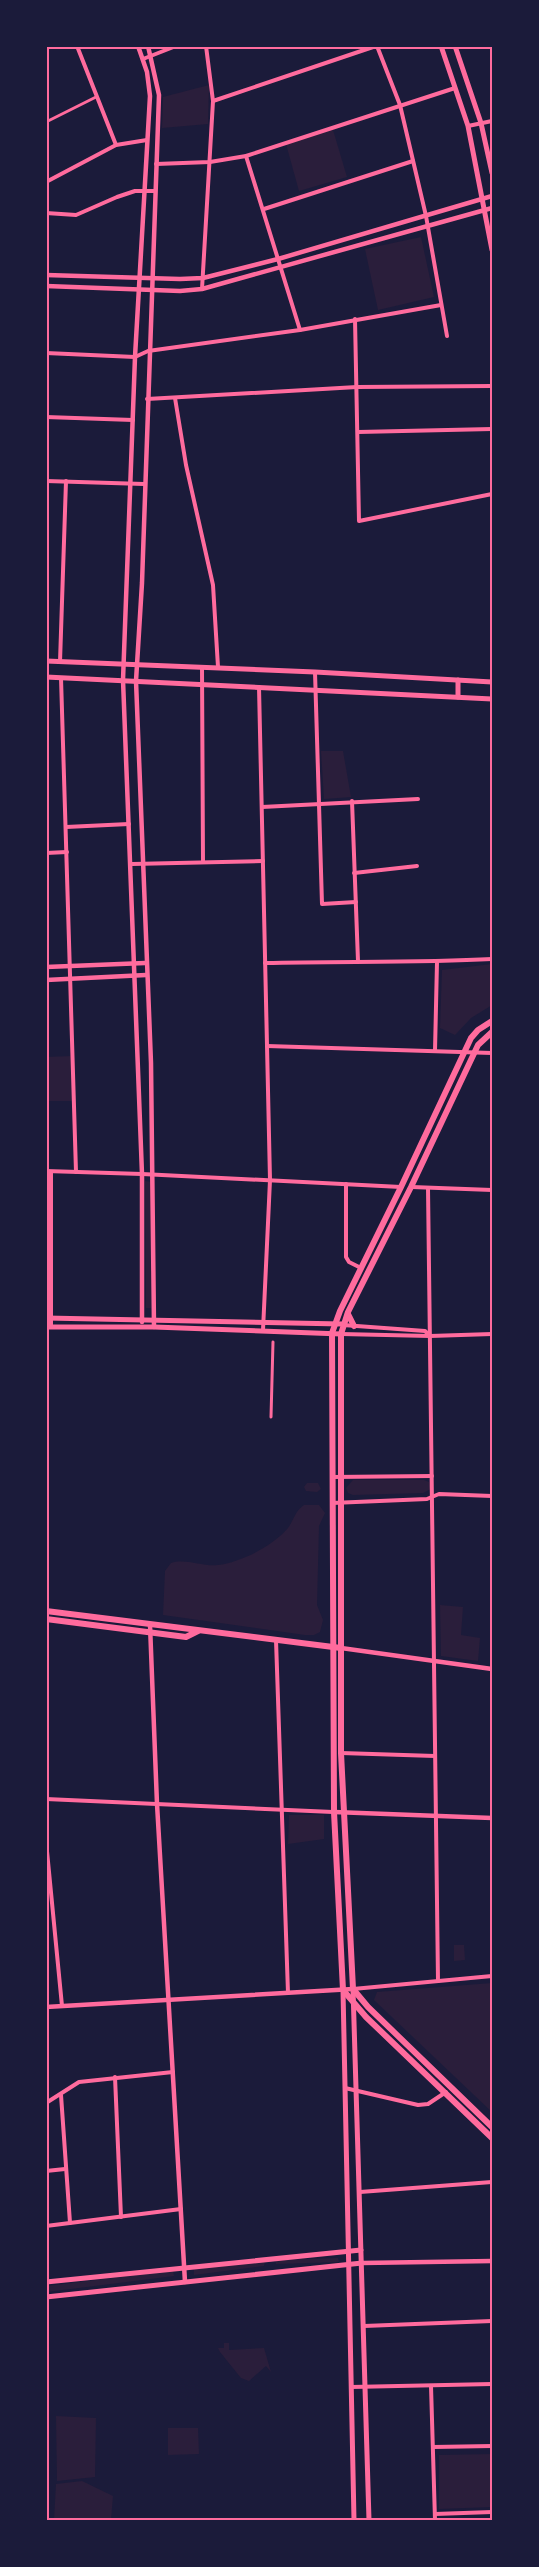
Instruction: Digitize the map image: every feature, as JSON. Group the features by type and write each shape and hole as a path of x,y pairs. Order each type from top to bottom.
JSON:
{"main road":[{"path":"441,46 468,126 492,250"},
{"path":"455,46 481,123 492,173"},
{"path":"46,662 218,667 492,682"},
{"path":"46,678 315,688 492,699"},
{"path":"458,680 458,697"},
{"path":"354,2520 343,1990 334,1812 332,1333 334,1324 464,1052 474,1033 492,1021"},
{"path":"369,2520 354,2005 341,1753 340,1334 342,1324 481,1040 492,1032"},
{"path":"348,1312 349,1320 354,1326"},
{"path":"49,1318 342,1324"},
{"path":"78,1318 78,1327"},
{"path":"106,1319 107,1327"},
{"path":"49,1327 142,1326 340,1334"},
{"path":"46,1611 341,1648"},
{"path":"46,1619 186,1637 198,1630"},
{"path":"353,1989 368,2007 492,2127"},
{"path":"343,1990 354,2005 492,2138"},
{"path":"346,2123 358,2123"},
{"path":"46,2282 361,2250"},
{"path":"46,2296 362,2263"}],"street":[{"path":"77,46 116,145"},
{"path":"138,46 143,59 150,96 135,357 123,680 132,864 142,1174 142,1326"},
{"path":"148,46 159,95 136,681 141,864 151,1063 154,1327"},
{"path":"143,59 176,46"},
{"path":"202,289 213,101 206,46"},
{"path":"213,101 377,46 399,105 413,161 426,216 447,336"},
{"path":"156,164 210,162 246,156 455,88"},
{"path":"46,122 96,97"},
{"path":"468,126 492,121"},
{"path":"46,182 116,145 147,140"},
{"path":"246,156 300,330"},
{"path":"264,209 413,161"},
{"path":"46,213 76,215 117,197 154,191"},
{"path":"46,275 203,278 492,196"},
{"path":"46,286 180,291 202,289 281,269 492,208"},
{"path":"58,275 58,286"},
{"path":"46,353 135,357 148,351 300,330 441,305"},
{"path":"356,319 359,521 492,494"},
{"path":"147,399 357,387 492,386"},
{"path":"175,398 186,465 213,585 218,667"},
{"path":"46,417 133,420"},
{"path":"358,432 492,429"},
{"path":"46,481 144,484"},
{"path":"60,662 66,482"},
{"path":"127,583 141,582"},
{"path":"202,667 203,862"},
{"path":"315,672 322,904 356,902"},
{"path":"61,678 76,1172"},
{"path":"259,686 270,1180 263,1330"},
{"path":"262,807 319,802 418,799"},
{"path":"352,801 357,961"},
{"path":"66,828 130,824"},
{"path":"46,853 67,852"},
{"path":"132,864 263,861"},
{"path":"354,873 417,866"},
{"path":"265,963 437,962 492,959"},
{"path":"435,1051 437,962"},
{"path":"46,967 145,963"},
{"path":"46,980 146,975"},
{"path":"267,1046 492,1053"},
{"path":"138,1064 151,1063"},
{"path":"49,1327 49,1172 153,1174 401,1187"},
{"path":"346,1184 346,1257 349,1262 361,1268"},
{"path":"411,1187 492,1190"},
{"path":"428,1188 438,1981"},
{"path":"342,1324 425,1331 430,1336"},
{"path":"340,1334 430,1336 492,1334"},
{"path":"271,1417 273,1342"},
{"path":"332,1477 432,1476"},
{"path":"332,1503 427,1499 439,1494 492,1496"},
{"path":"150,1625 157,1804 185,2282"},
{"path":"276,1639 288,1993"},
{"path":"341,1648 492,1670"},
{"path":"341,1753 435,1756"},
{"path":"46,1799 492,1818"},
{"path":"46,1841 62,2006"},
{"path":"46,2007 343,1990 492,1976"},
{"path":"46,2103 79,2082 174,2072"},
{"path":"115,2077 121,2217"},
{"path":"345,2088 418,2105 428,2103 451,2087"},
{"path":"61,2094 70,2223"},
{"path":"46,2170 65,2169"},
{"path":"360,2192 492,2182"},
{"path":"46,2226 181,2209"},
{"path":"362,2263 492,2261"},
{"path":"364,2326 492,2321"},
{"path":"351,2387 492,2384"},
{"path":"431,2386 435,2520"},
{"path":"433,2447 492,2446"},
{"path":"435,2514 492,2512"}],"shaded area":[{"path":"209,85 208,124 162,128 163,97"},
{"path":"333,130 347,177 299,191 286,144"},
{"path":"421,237 434,297 378,310 365,249"},
{"path":"321,751 343,751 351,797 324,799"},
{"path":"492,964 492,1005 471,1018 455,1035 440,1028 442,970"},
{"path":"72,1056 72,1101 47,1101 46,1057"},
{"path":"145,1181 152,1182 151,1308 146,1308"},
{"path":"353,1480 424,1480 429,1482 431,1489 423,1493 353,1495 348,1493 346,1488"},
{"path":"307,1483 318,1483 321,1489 317,1492 306,1491 304,1487"},
{"path":"304,1505 319,1505 325,1513 319,1526 317,1605 323,1620 320,1632 305,1635 163,1615 165,1571 171,1563 183,1561 218,1565 246,1557 282,1535"},
{"path":"440,1605 463,1607 461,1635 480,1638 478,1661 441,1656"},
{"path":"289,1815 324,1815 324,1839 288,1844"},
{"path":"454,1945 464,1945 465,1960 454,1961"},
{"path":"492,1983 492,2112 374,2000 377,1992"},
{"path":"338,2258 339,2262 276,2264 275,2260"},
{"path":"265,2261 264,2266 194,2275 194,2269"},
{"path":"173,2271 174,2276 47,2292 46,2286"},
{"path":"224,2343 229,2343 229,2350 264,2348 271,2372 266,2366 249,2381 241,2378 218,2348 224,2348"},
{"path":"56,2416 96,2418 95,2477 57,2481"},
{"path":"168,2428 198,2428 199,2454 168,2455"},
{"path":"492,2454 492,2507 439,2509 439,2455"},
{"path":"82,2481 113,2496 111,2520 54,2520 56,2484"}]}
